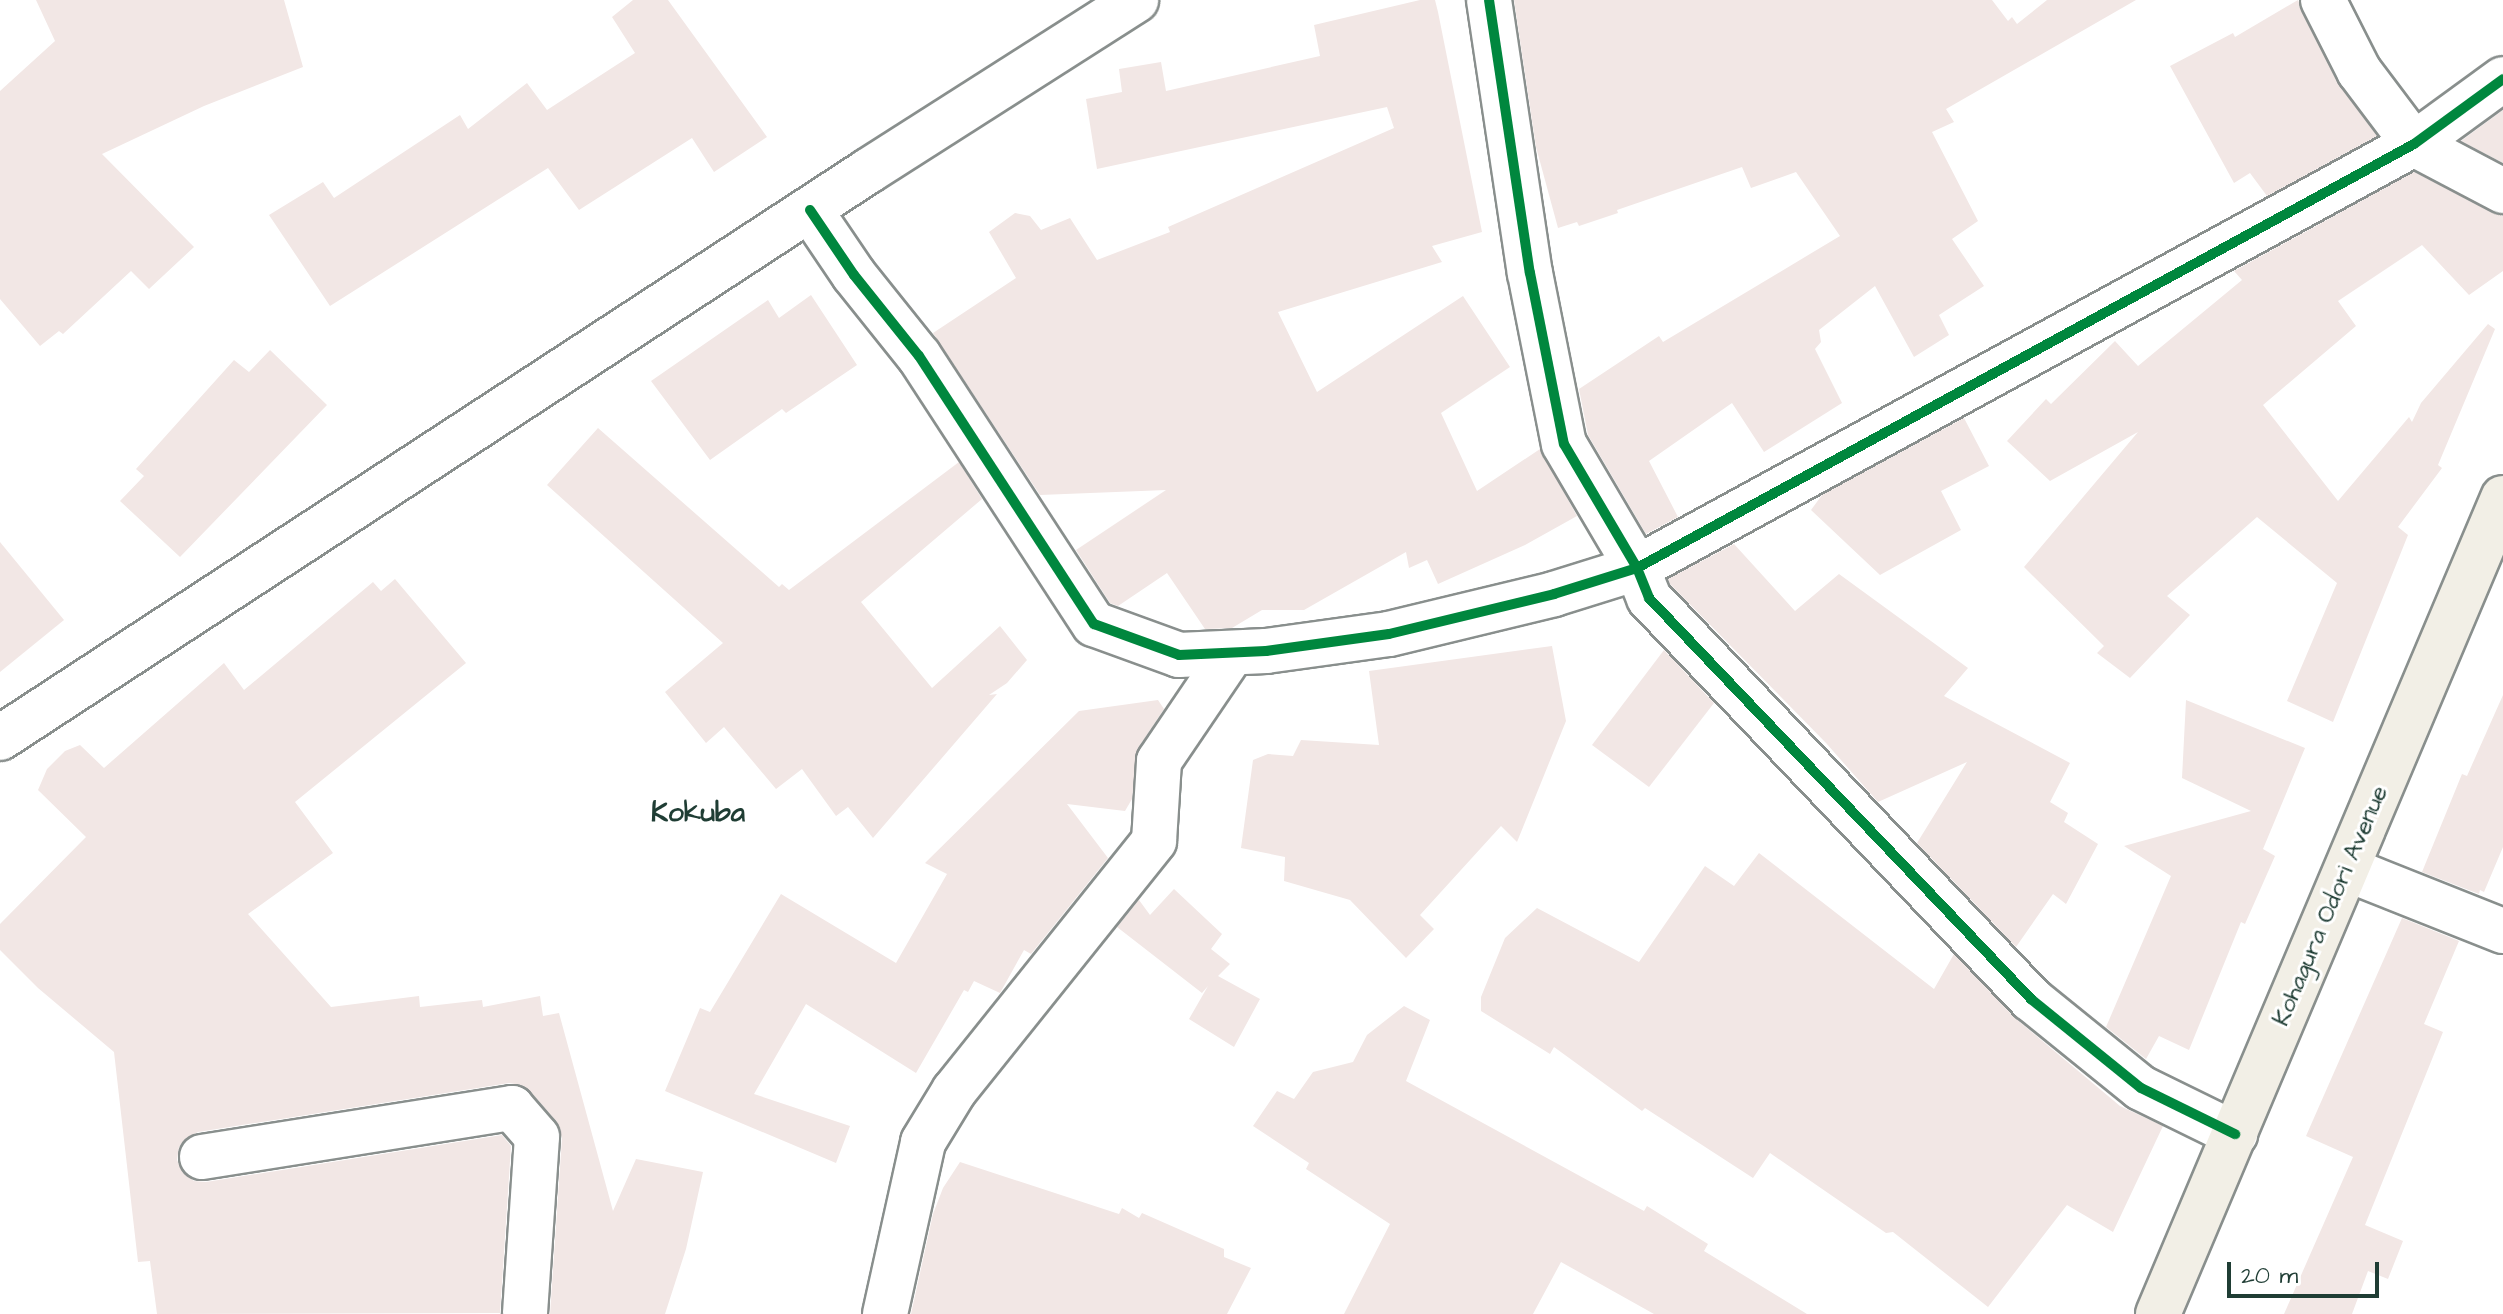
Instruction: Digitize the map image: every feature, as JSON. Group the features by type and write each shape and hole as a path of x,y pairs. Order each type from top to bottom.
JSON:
{"highway":[{"name":"Kohagura Odori Avenue","path":"2158,1314 2503,498"}],"street":[{"path":"0,738 1136,0"},
{"path":"1489,0 1530,273 1564,444 1637,568 1649,598 2031,999 2141,1088 2235,1134"},
{"path":"2323,0 2359,71 2414,144 2503,191"},
{"path":"810,210 854,275 919,356 1094,624 1179,655 1232,653 1389,634 1554,594 1637,568 2414,144 2503,79"},
{"path":"885,1314 923,1142 954,1091 1154,841 1159,761 1232,653"},
{"path":"2347,869 2503,931"},
{"path":"202,1157 512,1108 537,1137 525,1314"}],"building":[{"path":"36,0 284,0 303,67 204,106 102,154 194,247 149,289 131,271 63,334 59,331 40,346 0,299 0,91 55,41"},
{"path":"633,0 668,0 767,137 714,172 692,138 579,210 548,168 330,306 269,215 323,182 334,198 460,115 468,129 527,83 547,110 635,53 612,17"},
{"path":"1420,0 1435,0 1482,232 1432,246 1442,262 1278,312 1317,392 1463,296 1510,367 1441,413 1477,491 1540,449 1577,516 1525,545 1438,584 1427,560 1409,568 1406,552 1304,610 1262,610 1232,628 1205,629 1167,573 1118,606 1110,603 1076,550 1166,490 1040,495 933,333 1016,278 989,232 1015,213 1030,216 1041,230 1070,218 1097,260 1170,232 1168,227 1394,128 1387,107 1097,169 1086,99 1122,92 1119,69 1161,62 1166,91 1320,56 1314,25"},
{"path":"1514,0 1992,0 2008,21 2012,17 2017,24 2047,0 2136,0 1946,109 1954,122 1932,132 1978,221 1952,239 1984,286 1939,315 1949,335 1914,357 1875,286 1819,330 1821,342 1815,349 1842,403 1764,452 1732,403 1649,461 1678,517 1646,534 1588,435 1579,389 1659,336 1663,342 1840,236 1796,172 1751,188 1742,167 1579,226 1577,222 1558,228 1536,147"},
{"path":"2298,0 2337,82 2377,136 2267,196 2250,173 2234,183 2170,66 2233,33 2235,37"},
{"path":"2503,110 2503,163 2461,141"},
{"path":"2414,172 2503,216 2503,271 2469,295 2422,245 2338,301 2356,326 2263,405 2338,501 2409,417 2412,422 2421,403 2488,324 2495,329 2438,465 2442,468 2398,527 2408,535 2333,722 2287,701 2337,583 2257,517 2167,596 2190,615 2130,678 2097,653 2104,646 2024,567 2138,432 2050,481 2007,441 2046,399 2051,404 2115,341 2138,366 2242,280 2234,271"},
{"path":"811,295 857,365 786,413 782,409 710,460 651,381 768,300 779,318"},
{"path":"270,350 327,405 180,557 120,501 144,476 136,469 234,360 249,372"},
{"path":"1964,418 1989,466 1941,491 1961,530 1880,575 1811,510 1822,495"},
{"path":"598,428 779,587 782,584 789,590 959,462 982,499 861,602 932,688 1000,626 1027,660 1007,683 989,695 997,694 873,838 848,807 836,816 802,769 776,789 724,727 706,743 665,692 723,643 547,485"},
{"path":"0,542 64,620 0,672"},
{"path":"1734,544 1795,611 1839,574 1968,668 1944,696 2070,763 2050,802 2068,813 2064,822 2098,844 2066,904 2053,894 2016,947 1917,843 1967,762 1878,802 1826,743 1670,584 1668,579"},
{"path":"395,579 466,663 295,802 333,853 248,914 331,1007 419,996 420,1007 482,1000 483,1007 540,996 543,1016 559,1013 613,1211 636,1159 703,1172 686,1249 665,1314 550,1314 562,1138 556,1121 531,1092 521,1085 509,1083 198,1132 186,1138 179,1147 177,1160 183,1173 194,1181 206,1182 502,1135 511,1146 500,1313 157,1314 150,1261 138,1262 114,1052 38,988 0,950 0,924 86,837 38,790 47,769 65,751 80,745 104,768 224,663 244,690 373,582 381,591"},
{"path":"1552,646 1566,721 1517,842 1501,826 1420,915 1434,929 1406,958 1350,900 1284,881 1285,857 1241,848 1253,760 1268,754 1293,756 1301,740 1379,745 1369,671"},
{"path":"1664,650 1714,703 1649,787 1592,745"},
{"path":"2503,695 2503,847 2484,892 2480,890 2479,894 2422,872 2462,774 2467,776"},
{"path":"1158,700 1164,709 1138,748 1132,799 1125,811 1067,804 1108,858 1031,954 1024,950 1000,993 974,981 968,992 964,990 916,1073 806,1004 754,1094 850,1126 836,1163 665,1091 700,1008 710,1012 781,894 896,963 947,874 925,863 1079,711"},
{"path":"2186,700 2305,748 2263,849 2275,856 2245,924 2241,922 2189,1050 2159,1036 2146,1059 2106,1027 2171,876 2124,846 2251,811 2182,778"},
{"path":"1759,853 1934,989 1954,954 2015,1018 2120,1106 2163,1126 2113,1232 2067,1205 1988,1307 1893,1232 1886,1233 1770,1153 1753,1178 1645,1108 1642,1111 1554,1047 1550,1054 1481,1011 1481,997 1505,938 1537,908 1639,962 1705,866 1734,886"},
{"path":"1174,889 1222,934 1211,949 1230,964 1218,976 1260,999 1234,1047 1189,1019 1208,986 1202,993 1117,927 1139,900 1150,915"},
{"path":"2402,918 2459,941 2424,1024 2443,1032 2365,1225 2403,1241 2388,1279 2368,1271 2352,1314 2284,1314 2353,1157 2306,1136"},
{"path":"1404,1006 1430,1020 1406,1081 1644,1211 1647,1206 1708,1244 1704,1251 1807,1314 1654,1314 1561,1262 1533,1314 1344,1314 1390,1224 1306,1169 1309,1163 1253,1126 1277,1091 1294,1099 1313,1072 1353,1062 1367,1035"},
{"path":"960,1162 1119,1214 1122,1208 1139,1218 1142,1213 1224,1249 1224,1257 1251,1268 1227,1314 911,1314 933,1214 943,1188"}],"cycle path":[{"path":"1489,0 1530,273 1564,444 1637,568 1649,598 2031,999 2141,1088 2235,1134"},
{"path":"810,210 854,275 919,356 1094,624 1179,655 1266,651 1389,634 1554,594 1637,568 2414,144 2503,79"}],"district":[{"name":"Kokuba","path":"698,813"}]}
